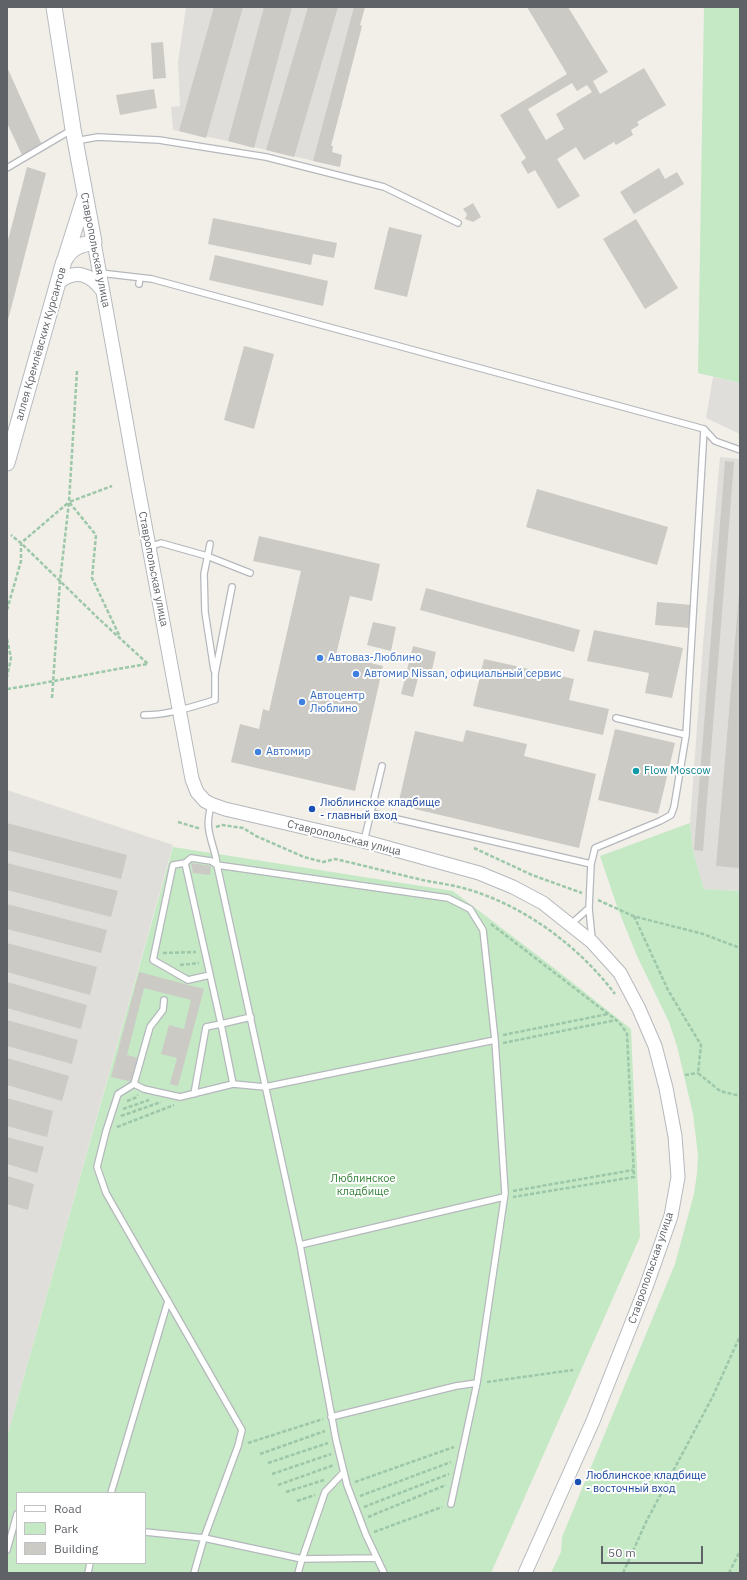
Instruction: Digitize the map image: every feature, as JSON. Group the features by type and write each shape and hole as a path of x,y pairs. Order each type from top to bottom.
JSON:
{"main road":[{"name":"Ставропольская улица","path":"54,7 84,196 94,242"},
{"path":"64,261 84,196"},
{"name":"аллея Кремлёвских Курсантов","path":"7,463 64,261 68,254 79,245 94,242"}],"street":[{"name":"Ставропольская улица","path":"94,242 179,710 192,779 197,792 211,804 225,809 364,841 479,873 513,887 543,903 592,942 620,973 640,1009 655,1046 676,1136 678,1177 671,1216 634,1318 570,1474 525,1573"},
{"path":"58,283 69,276 77,274 85,275 92,278 102,290"}],"lane":[{"path":"7,168 74,135 159,140 266,157 384,187 458,223"},
{"path":"100,273 139,281 152,279 704,429 715,441 740,450"},
{"path":"592,942 589,908 592,864 595,848 660,821 671,815 674,807 686,735 704,429"},
{"path":"149,547 161,543 207,556 250,573"},
{"path":"144,715 157,715 215,700 215,674 205,612 204,574 210,544"},
{"path":"215,674 232,587"},
{"path":"616,718 686,735"},
{"path":"364,841 382,766"},
{"path":"211,804 208,822 209,831 216,855 300,1245 331,1417 342,1462 343,1473 366,1535 384,1573"},
{"path":"371,813 592,864"},
{"path":"210,976 188,980 153,960 173,865 185,863 191,858 211,861 217,865 448,898 470,909 483,930 495,1040 505,1195 477,1383 451,1504"},
{"path":"185,863 233,1084"},
{"path":"571,924 589,908"},
{"path":"164,1000 164,1010 150,1027 134,1084 118,1094 109,1120 97,1167 106,1193 242,1430 238,1446 204,1538 194,1573"},
{"path":"194,1094 206,1027 250,1017"},
{"path":"134,1084 144,1089 180,1097 233,1084 265,1087 495,1040"},
{"path":"300,1245 505,1195"},
{"path":"111,1492 168,1301"},
{"path":"331,1417 456,1386 477,1383"},
{"path":"298,1573 324,1492 343,1473"},
{"path":"7,1550 16,1518"},
{"path":"146,1532 204,1538 302,1559 376,1558"}],"path":[{"path":"52,698 60,581 69,502 77,371"},
{"path":"7,610 21,562 21,543 69,502 112,486"},
{"path":"69,502 96,535 92,578 121,639"},
{"path":"7,689 54,682 108,670 148,664 11,535"},
{"path":"7,639 11,658 7,677"},
{"path":"178,822 209,831 222,825 243,828 256,836 304,857 323,862 335,860 349,862 463,888 491,899 522,913 547,929 581,955 600,974 617,996"},
{"path":"473,848 532,875 590,896 634,916 703,934 740,948"},
{"path":"470,909 609,1014 622,1026 627,1034 634,1177 519,1198 505,1195"},
{"path":"634,916 668,990 701,1045 698,1073"},
{"path":"154,953 205,952"},
{"path":"163,966 207,963"},
{"path":"495,1040 609,1014"},
{"path":"495,1040 616,1020"},
{"path":"685,1075 698,1073 720,1091 740,1096"},
{"path":"112,1112 157,1098 160,1092"},
{"path":"109,1120 168,1100 170,1095"},
{"path":"106,1131 177,1104 180,1097"},
{"path":"505,1195 633,1170"},
{"path":"623,1573 646,1522 713,1396 740,1336"},
{"path":"477,1383 573,1370"},
{"path":"238,1446 331,1417"},
{"path":"260,1454 334,1428"},
{"path":"268,1463 336,1440"},
{"path":"347,1485 464,1444"},
{"path":"272,1474 339,1451"},
{"path":"352,1499 461,1458"},
{"path":"278,1485 342,1462"},
{"path":"356,1510 458,1470"},
{"path":"286,1492 343,1473"},
{"path":"360,1520 456,1481"},
{"path":"297,1501 324,1492"},
{"path":"366,1535 451,1504"},
{"path":"729,1573 740,1551"}],"shaded area":[{"path":"186,7 365,7 360,25 362,26 331,146 333,146 332,152 342,155 340,167 173,130 171,107 180,106 178,62"},
{"path":"713,377 740,383 740,434 706,418"},
{"path":"720,457 740,459 740,891 704,889 693,851 690,823 703,644"},
{"path":"7,790 173,845 7,1437"}],"green space":[{"path":"704,7 740,7 740,383 698,373"},
{"path":"690,823 693,851 704,889 740,891 740,1573 551,1573 561,1552 562,1537 675,1264 694,1194 697,1173 698,1155 693,1114 677,1046 669,1022 637,956 618,909 600,856"},
{"name":"Люблинское кладбище","path":"173,847 453,891 631,1029 640,1237 491,1573 7,1573 7,1437"}],"building":[{"path":"214,7 243,7 206,138 179,131"},
{"path":"264,7 292,7 254,148 228,141"},
{"path":"308,7 338,7 294,157 266,150"},
{"path":"354,7 365,7 360,25 362,26 331,146 333,146 332,152 342,155 340,167 313,161"},
{"path":"527,7 568,7 608,72 593,81 600,94 644,68 666,105 637,122 639,125 631,130 633,135 616,145 614,142 584,160 576,147 557,159 580,196 558,209 535,170 528,174 521,162 526,158 500,115 567,74","holes":["572,83 577,91 587,85 592,92 556,114 564,129 546,140 528,109"]},
{"path":"163,42 166,78 153,79 151,43"},
{"path":"7,67 42,145 22,155 7,123"},
{"path":"154,89 157,108 120,115 116,95"},
{"path":"27,167 46,173 7,324 7,244"},
{"path":"659,168 665,179 677,172 684,184 634,214 620,192"},
{"path":"473,203 481,217 473,222 465,219 467,214 463,209"},
{"path":"213,218 337,243 334,258 313,254 311,265 208,244"},
{"path":"636,219 678,288 645,309 603,239"},
{"path":"389,227 422,235 407,297 374,289"},
{"path":"215,255 328,281 323,306 209,280"},
{"path":"244,346 274,354 254,429 224,420"},
{"path":"725,461 734,462 703,851 694,850"},
{"path":"537,489 668,527 657,565 526,527"},
{"path":"259,536 380,564 372,601 350,596 336,655 383,666 355,791 231,762 240,724 259,729 263,709 269,711 301,571 253,561"},
{"path":"426,588 580,630 574,652 420,610"},
{"path":"739,594 740,855 739,868 716,866"},
{"path":"657,602 692,605 690,628 655,625"},
{"path":"373,622 396,627 391,651 367,645"},
{"path":"594,630 683,648 672,698 645,693 649,673 587,661"},
{"path":"413,646 436,652 431,674 420,671 413,697 401,694"},
{"path":"484,659 574,679 569,700 609,709 603,735 473,706"},
{"name":"Flow Moscow","path":"615,729 675,743 658,814 598,800"},
{"path":"466,730 527,744 524,756 596,774 579,848 398,805 415,731 463,742"},
{"path":"7,823 127,855 121,879 7,850"},
{"path":"7,863 118,891 111,917 7,890"},
{"path":"191,863 211,866 210,875 193,873"},
{"path":"7,904 107,930 101,953 7,929"},
{"path":"7,943 97,967 90,995 7,972"},
{"path":"139,972 204,989 178,1086 170,1084 177,1058 161,1054 169,1025 184,1029 191,1000 144,988 127,1055 139,1058 132,1082 111,1077"},
{"path":"7,982 87,1005 81,1029 7,1008"},
{"path":"7,1020 78,1040 72,1064 7,1046"},
{"path":"7,1058 69,1076 62,1101 7,1085"},
{"path":"7,1098 53,1111 47,1137 7,1126"},
{"path":"7,1137 44,1147 37,1173 7,1164"},
{"path":"7,1176 34,1184 28,1210 7,1204"}],"place":[{"name":"Автоваз-Люблино","path":"320,658"},
{"name":"Автомир Nissan, официальный сервис","path":"356,674"},
{"name":"Автоцентр Люблино","path":"302,702"},
{"name":"Автомир","path":"258,752"},
{"name":"Flow Moscow","path":"636,771"},
{"name":"Люблинское кладбище - главный вход","path":"312,809"},
{"name":"Люблинское кладбище - восточный вход","path":"578,1482"}]}
